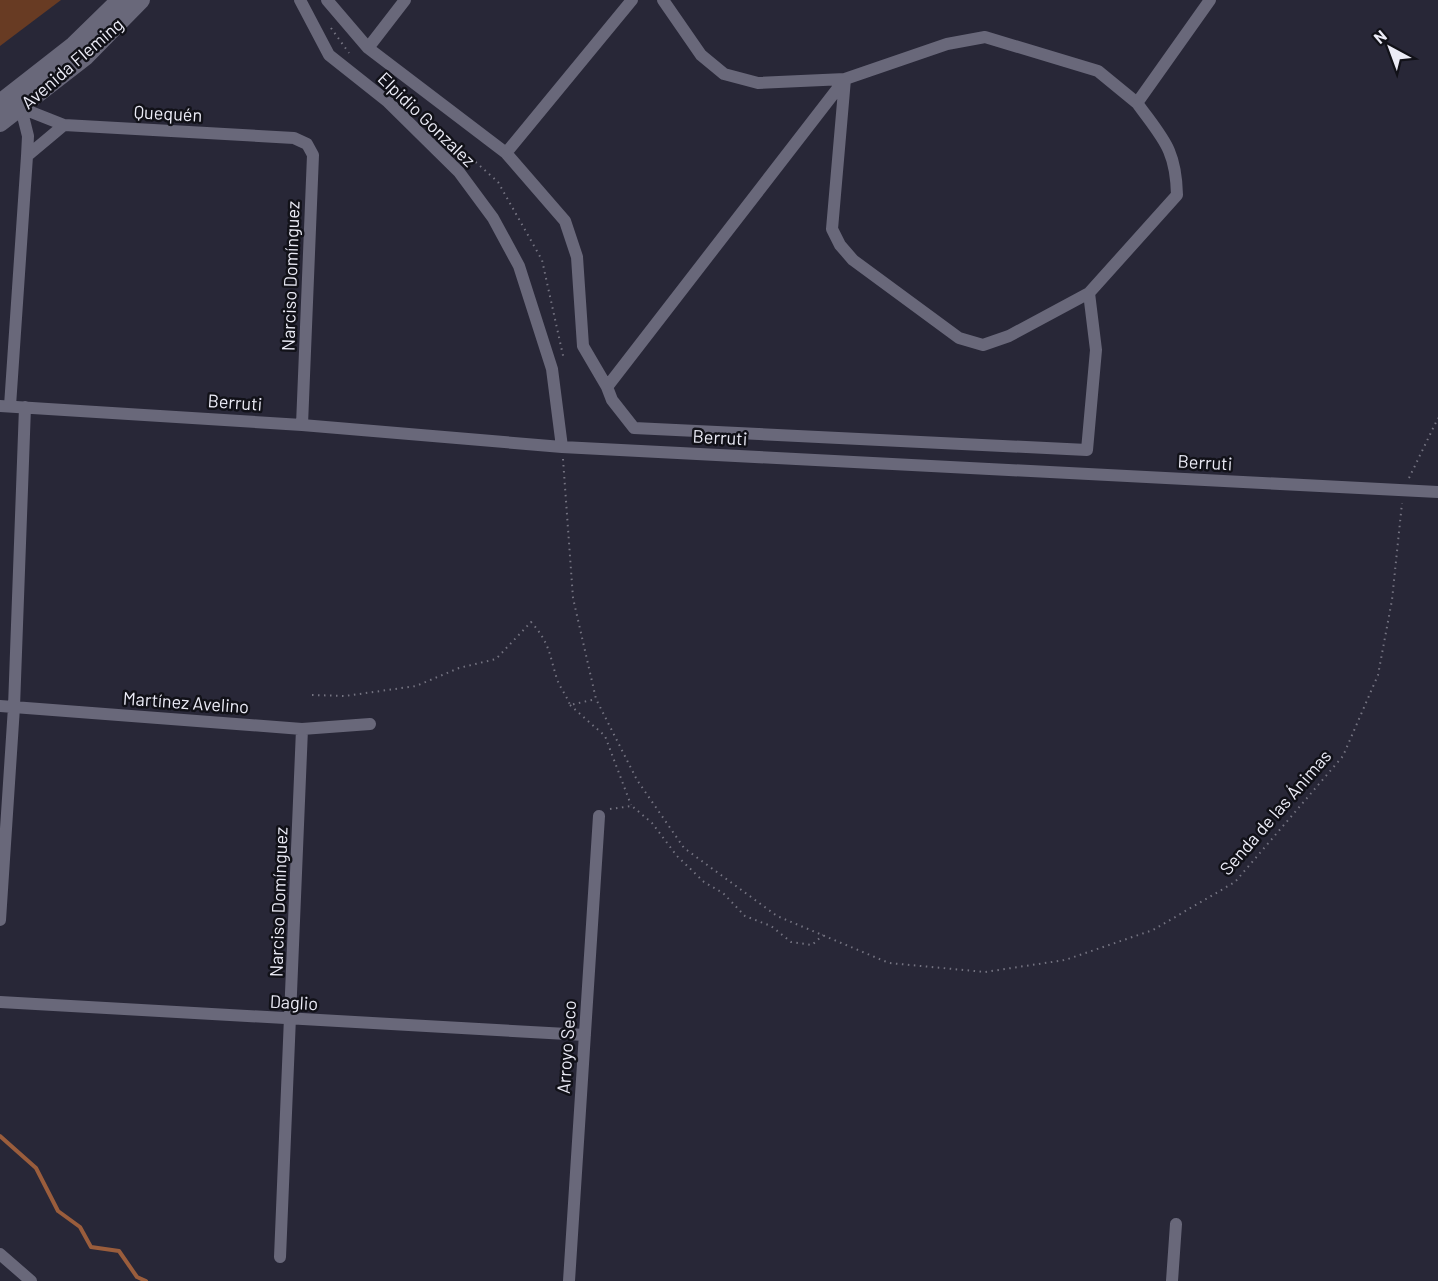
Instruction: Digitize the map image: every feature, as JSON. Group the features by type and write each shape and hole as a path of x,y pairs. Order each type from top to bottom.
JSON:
{"main road":[{"name":"Avenida Fleming","path":"0,103 74,45 120,0"},
{"name":"Avenida Fleming","path":"0,123 85,57 141,0"}],"street":[{"name":"Elpidio Gonzalez","path":"300,0 329,55 387,101 459,172 493,218 519,266 552,369 562,447"},
{"path":"327,0 368,48 506,153 565,221 577,257 583,346 612,400 634,428 1087,450 1095,350 1089,293"},
{"path":"368,48 405,0"},
{"path":"506,153 632,0"},
{"path":"663,0 701,55 724,75 758,83 844,79 947,44 984,37 1098,71 1137,103 1170,147 1176,170 1177,195 1089,293 1009,336 983,345 959,338 853,260 840,245 832,229 844,79"},
{"path":"1137,103 1210,0"},
{"path":"607,387 844,79"},
{"name":"Quequén","path":"21,108 64,125 294,138"},
{"path":"5,406 27,156 28,135 21,108"},
{"path":"27,156 64,125"},
{"name":"Narciso Domínguez","path":"294,138 307,144 313,155 302,425"},
{"name":"Berruti","path":"5,406 302,425 562,447 1403,494 1438,492"},
{"path":"0,920 14,707 25,407"},
{"name":"Martínez Avelino","path":"0,706 302,729 370,724"},
{"name":"Narciso Domínguez","path":"280,1257 302,729"},
{"name":"Arroyo Seco","path":"569,1281 598,816"},
{"name":"Daglio","path":"0,1002 585,1035"},
{"path":"1172,1281 1176,1224"},
{"path":"0,1254 31,1281"}],"path":[{"path":"1403,494 1438,418"},
{"name":"Senda de las Ánimas","path":"562,447 573,598 596,699 637,780 684,848 777,916 889,963 985,972 1065,960 1153,930 1235,882 1343,756 1378,675 1392,600 1403,494"},
{"path":"312,695 345,696 416,686 459,668 496,659 531,622 547,643 557,679 570,705 605,736 632,806 652,823 677,856 704,882 723,893 745,916 771,926 791,942 812,945 823,935"},
{"path":"570,705 596,699"},
{"path":"598,816 612,808 632,806"}],"shaded area":[{"path":"0,0 61,0 0,46"}],"waterway":[{"path":"0,1136 36,1168 58,1211 80,1227 91,1247 119,1251 137,1277 146,1281"}]}
